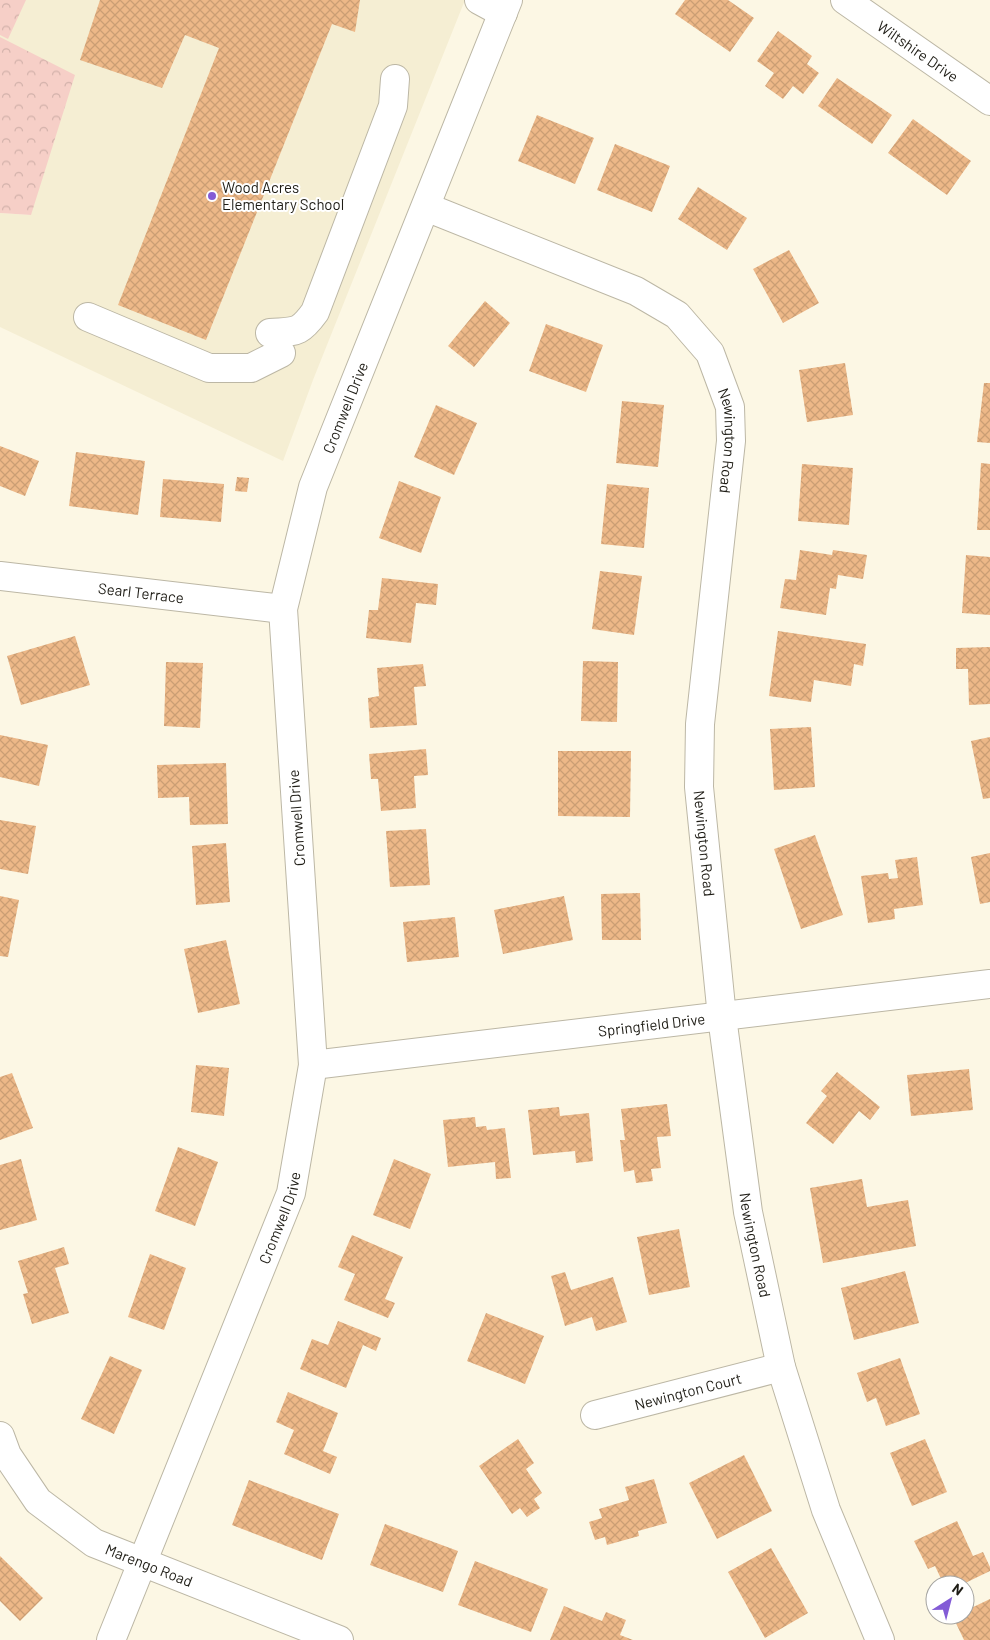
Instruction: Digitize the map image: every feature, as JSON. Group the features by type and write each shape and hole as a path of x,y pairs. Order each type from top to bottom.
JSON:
{"street":[{"path":"479,0 506,6"},
{"name":"Wiltshire Drive","path":"845,0 990,100"},
{"name":"Cromwell Drive","path":"111,1640 291,1192 313,1065 282,609 313,487 506,6"},
{"path":"88,317 209,368 251,368 276,343 305,326 316,312 393,106 395,79"},
{"name":"Newington Road","path":"426,207 636,291 677,315 710,354 730,407 731,441 700,724 698,787 722,1017 748,1212 782,1367 826,1510 880,1640"},
{"name":"Searl Terrace","path":"0,576 282,609"},
{"name":"Springfield Drive","path":"313,1065 990,984"},
{"name":"Newington Court","path":"595,1415 782,1367"},
{"name":"Marengo Road","path":"0,1436 7,1455 38,1501 94,1544 339,1640"}],"shaded area":[{"path":"0,0 465,0 313,380 283,461 0,327 0,213 31,215 0,42"}],"green space":[{"path":"0,0 26,0 8,39 0,35"},
{"path":"0,37 75,75 31,215 0,213"}],"building":[{"name":"Wood Acres Elementary School","path":"100,0 360,0 355,32 332,24 206,340 118,305 219,48 185,35 162,88 80,60"},
{"path":"685,0 728,0 754,18 730,52 675,14"},
{"path":"778,31 812,56 807,64 819,73 803,94 793,86 783,99 765,86 774,73 757,61"},
{"path":"837,78 892,115 872,144 818,106"},
{"path":"537,115 594,138 575,184 518,161"},
{"path":"913,119 971,161 947,195 888,153"},
{"path":"615,144 670,166 652,212 597,190"},
{"path":"698,187 747,218 727,250 678,219"},
{"path":"789,250 819,303 783,323 753,269"},
{"path":"485,301 510,323 474,367 448,346"},
{"path":"546,324 603,345 586,392 529,371"},
{"path":"845,363 853,415 807,422 799,370"},
{"path":"984,383 990,383 990,443 977,442"},
{"path":"622,401 664,405 658,467 616,463"},
{"path":"436,405 477,423 454,475 414,457"},
{"path":"0,446 39,461 25,496 0,486"},
{"path":"76,452 145,461 138,515 69,506"},
{"path":"981,463 990,464 990,530 977,530"},
{"path":"802,464 853,468 849,525 798,521"},
{"path":"237,477 249,478 247,492 235,491"},
{"path":"163,479 224,484 221,522 160,517"},
{"path":"399,481 441,497 421,553 379,538"},
{"path":"607,484 649,488 644,548 601,544"},
{"path":"800,550 832,555 833,550 867,555 863,579 838,575 836,589 830,588 826,615 780,608 785,579 796,580"},
{"path":"966,555 990,557 990,615 962,613"},
{"path":"600,571 642,576 634,635 592,629"},
{"path":"382,578 438,584 436,605 416,603 411,643 366,638 369,610 378,610"},
{"path":"778,631 866,644 863,666 854,664 851,686 814,680 811,702 769,696"},
{"path":"75,636 90,685 21,705 7,656"},
{"path":"990,647 990,704 969,705 968,669 956,669 956,648"},
{"path":"583,661 618,662 617,722 581,721"},
{"path":"166,662 203,663 200,728 164,726"},
{"path":"423,664 426,686 414,687 417,725 370,728 368,698 379,696 377,668"},
{"path":"811,727 815,787 774,790 770,729"},
{"path":"0,735 48,745 39,786 0,777"},
{"path":"990,737 990,798 983,799 971,741"},
{"path":"426,749 428,775 414,776 416,808 381,811 378,779 371,779 369,754"},
{"path":"558,751 631,751 630,817 558,816"},
{"path":"226,763 228,824 190,825 189,797 158,798 157,765"},
{"path":"0,820 36,826 28,874 0,869"},
{"path":"426,829 430,885 390,887 386,831"},
{"path":"815,835 843,915 801,929 774,849"},
{"path":"226,843 230,902 196,905 192,846"},
{"path":"990,853 990,902 980,904 971,857"},
{"path":"917,857 923,905 894,909 895,919 868,923 861,876 888,873 889,879 898,878 895,860"},
{"path":"640,893 641,940 602,940 601,894"},
{"path":"0,896 19,900 8,957 0,956"},
{"path":"564,896 573,940 503,954 494,910"},
{"path":"455,917 459,957 407,962 403,922"},
{"path":"226,940 240,1004 198,1013 184,949"},
{"path":"196,1065 229,1068 224,1116 191,1112"},
{"path":"969,1069 973,1110 911,1116 907,1075"},
{"path":"837,1072 880,1107 870,1120 859,1111 833,1144 806,1123 827,1096 821,1091"},
{"path":"12,1073 33,1128 0,1140 0,1077"},
{"path":"667,1104 671,1136 657,1137 661,1168 651,1169 653,1181 636,1183 634,1170 624,1172 620,1140 625,1140 621,1109"},
{"path":"559,1107 560,1116 589,1113 593,1161 576,1163 575,1151 533,1155 528,1110"},
{"path":"475,1117 476,1127 486,1126 487,1130 505,1128 511,1178 496,1179 495,1162 448,1167 443,1120"},
{"path":"178,1147 218,1162 195,1226 155,1211"},
{"path":"21,1159 37,1220 0,1230 0,1165"},
{"path":"394,1159 431,1174 410,1229 373,1215"},
{"path":"862,1179 867,1207 908,1200 916,1246 823,1263 810,1188"},
{"path":"679,1229 690,1287 649,1295 637,1237"},
{"path":"352,1235 403,1257 385,1299 395,1303 388,1318 344,1300 355,1274 338,1267"},
{"path":"64,1247 69,1264 55,1268 69,1313 32,1324 23,1294 28,1293 18,1261"},
{"path":"150,1254 186,1268 164,1330 128,1317"},
{"path":"905,1271 919,1323 854,1340 841,1288"},
{"path":"565,1272 571,1290 613,1277 627,1322 596,1331 592,1317 565,1326 551,1276"},
{"path":"486,1313 544,1336 525,1384 467,1361"},
{"path":"338,1321 381,1338 376,1351 363,1345 346,1388 300,1369 312,1339 328,1345"},
{"path":"110,1356 142,1370 114,1434 81,1419"},
{"path":"900,1358 920,1414 886,1426 876,1398 867,1402 857,1373"},
{"path":"288,1392 338,1413 323,1451 337,1457 330,1474 284,1454 294,1430 276,1422"},
{"path":"518,1439 534,1463 526,1469 542,1493 534,1499 540,1508 527,1517 520,1508 512,1514 479,1466"},
{"path":"925,1439 947,1492 912,1506 890,1453"},
{"path":"744,1455 772,1511 717,1539 689,1483"},
{"path":"654,1479 667,1523 638,1531 639,1536 607,1545 605,1537 595,1540 589,1522 602,1518 599,1509 629,1500 625,1487"},
{"path":"249,1480 339,1514 322,1560 232,1525"},
{"path":"957,1521 973,1556 983,1552 990,1571 975,1578 975,1575 939,1575 935,1566 928,1569 914,1541"},
{"path":"385,1524 458,1551 443,1592 370,1565"},
{"path":"771,1548 808,1613 765,1638 728,1572"},
{"path":"0,1556 43,1598 20,1621 0,1601"},
{"path":"475,1561 548,1589 531,1632 458,1605"},
{"path":"990,1599 990,1640 964,1640 957,1625 975,1625 975,1606"},
{"path":"564,1606 602,1621 606,1612 626,1620 620,1635 633,1640 550,1640"}],"place":[{"name":"Wood Acres Elementary School","path":"212,196"}]}
